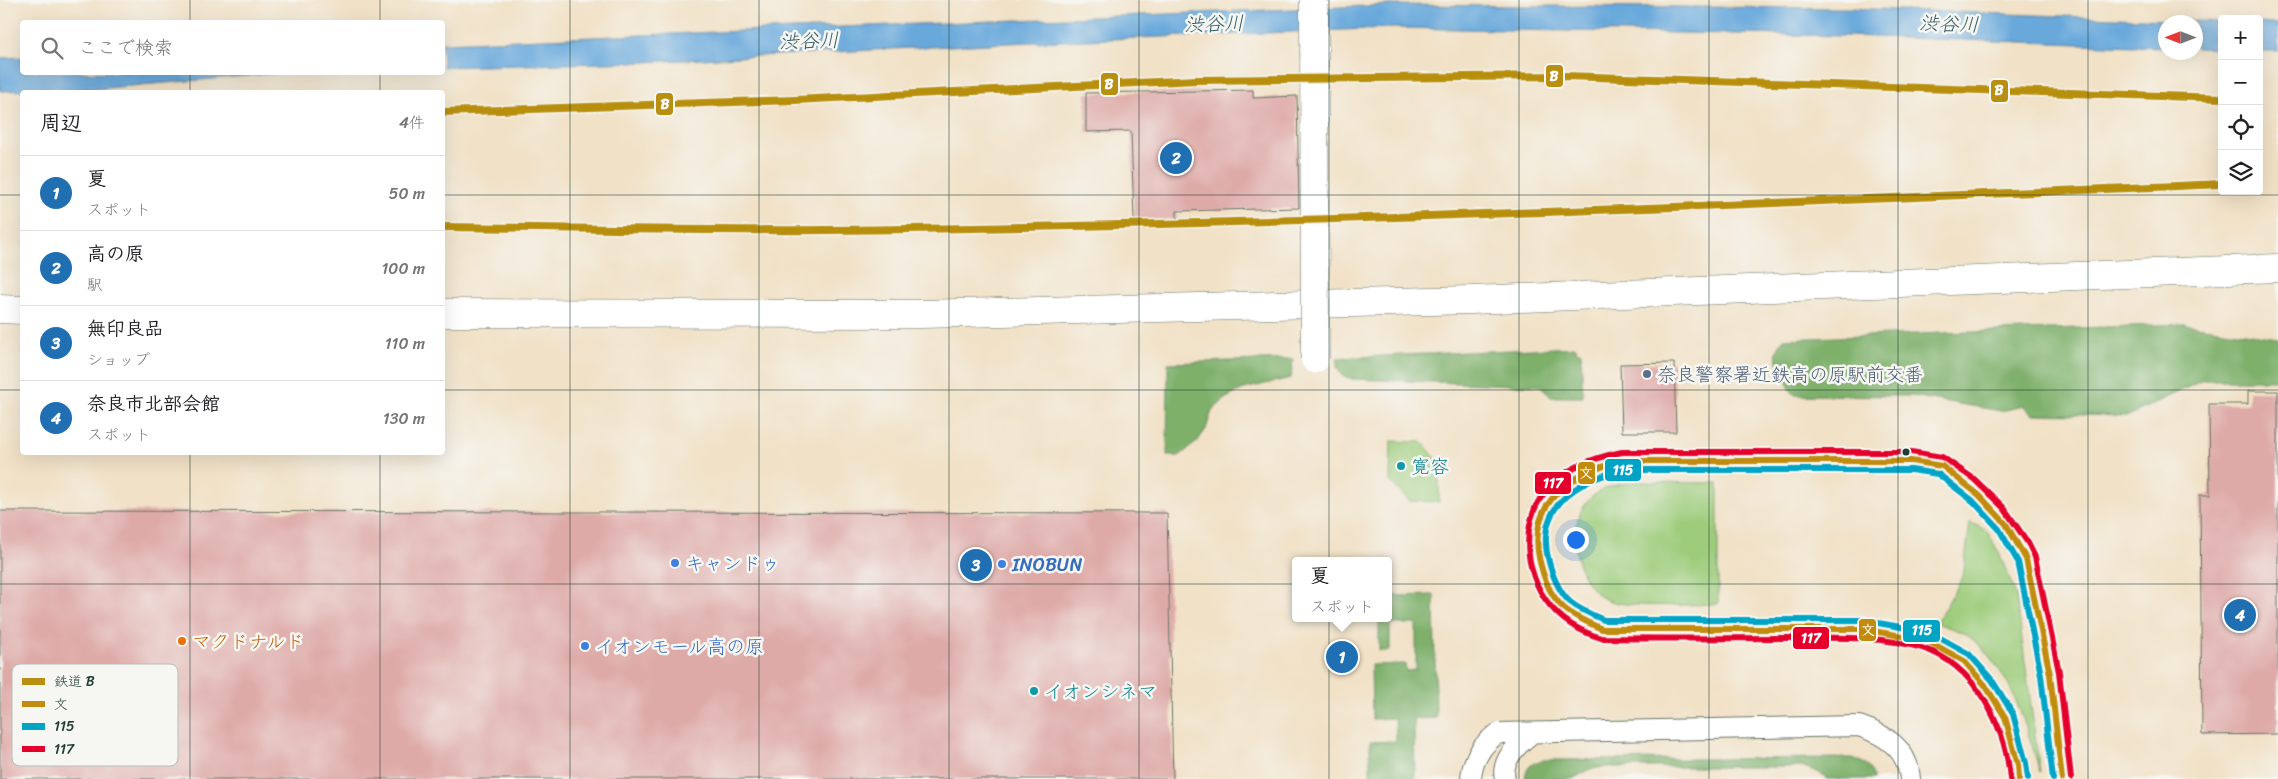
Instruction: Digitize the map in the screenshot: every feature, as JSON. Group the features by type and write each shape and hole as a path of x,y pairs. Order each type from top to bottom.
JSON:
{"street":[{"path":"1314,0 1315,359"},
{"path":"2177,272 2278,250"},
{"path":"445,313 921,314 1471,300 2278,268"},
{"path":"2177,272 2278,281"},
{"path":"0,309 20,310"}],"lane":[{"path":"2019,779 2018,765 2005,717 1985,684 1964,661 1926,640 1861,629 1602,629 1580,620 1564,608 1549,590 1538,561 1535,533 1542,510 1572,478 1594,468 1623,461 1923,461 1941,466 1977,491 1998,513 2019,542 2026,559 2050,674 2062,779"},
{"path":"1471,779 1474,764 1489,739 1499,733 1859,726 1870,730 1898,748 1908,764 1910,779"},
{"path":"1505,779 1504,774 1510,754 1532,733"}],"green space":[{"path":"2184,324 2278,338 2278,380 2203,380 2128,416 2032,414 2024,406 2001,411 1912,396 1795,395 1782,374 1776,354 1784,339"},
{"path":"1576,347 1577,352 1581,352 1583,397 1551,397 1541,386 1352,379 1341,375 1337,366 1338,358"},
{"path":"1293,359 1291,378 1244,389 1226,398 1212,411 1206,429 1197,442 1179,456 1167,456 1168,363"},
{"path":"1391,441 1422,442 1439,462 1439,502 1409,501 1390,481"},
{"path":"1636,482 1718,483 1718,604 1658,606 1613,602 1603,598 1592,588 1583,575 1577,559 1575,543 1576,527 1581,512 1589,499 1602,490 1615,485"},
{"path":"1970,522 1987,531 2000,555 2016,595 2040,772 2029,735 2015,699 1997,666 1971,638 1959,631 1936,623 1963,577"},
{"path":"1434,595 1436,718 1414,719 1415,779 1370,779 1370,742 1396,741 1395,718 1372,719 1371,665 1405,664 1406,671 1416,670 1416,624 1390,624 1390,651 1379,651 1379,622 1392,622 1392,596"},
{"path":"1853,758 1866,766 1874,779 1827,779 1818,772 1804,767 1604,767 1591,769 1572,779 1525,779 1530,766 1544,760"}],"water":[{"name":"渋谷川","path":"1391,5 1848,8 2158,20 2158,47 1847,36 1394,28 1008,43 644,62 445,67 445,43"},
{"path":"2203,21 2218,22 2218,49 2203,48"},
{"path":"2263,23 2278,24 2278,51 2263,51"},
{"path":"20,57 20,75 258,75 96,89 0,91 0,58"}],"building":[{"path":"1253,90 1253,98 1297,96 1299,208 1177,211 1177,219 1134,220 1131,131 1086,132 1086,93"},
{"path":"1674,363 1676,432 1622,432 1620,364"},
{"path":"2248,391 2278,391 2278,734 2202,735 2200,495 2210,495 2209,404 2248,404"},
{"name":"イオンモール高の原","path":"0,511 1167,513 1173,779 0,779"}],"rail line":[{"name":"B","path":"445,112 795,100 1197,80 1565,76 2218,98"},
{"name":"B","path":"445,227 827,230 1176,224 1524,213 2218,184"}],"transit line":[{"name":"117","path":"2010,779 2002,739 1995,719 1985,700 1973,683 1958,668 1941,656 1922,648 1889,641 1855,638 1601,638 1576,628 1560,616 1545,599 1532,569 1528,536 1536,505 1545,492 1570,470 1600,457 1622,452 1911,452 1942,457 1974,479 2004,508 2028,543 2035,557 2059,672 2071,778"},
{"name":"文","path":"2019,779 2018,765 2005,717 1985,685 1964,661 1926,640 1861,629 1602,629 1578,618 1556,600 1547,584 1541,566 1537,544 1539,525 1545,509 1555,495 1569,483 1603,466 1623,461 1911,461 1942,466 1979,495 2006,524 2026,559 2050,674 2062,779"},
{"name":"115","path":"2028,778 2013,714 1992,680 1969,654 1929,632 1861,620 1604,620 1570,602 1557,584 1549,562 1546,543 1548,526 1553,511 1575,489 1590,481 1624,470 1911,470 1938,474 1973,501 1999,529 2018,562 2041,675 2053,779"}],"place":[{"name":"高の原","path":"1176,158"},
{"name":"奈良警察署近鉄高の原駅前交番","path":"1647,374"},
{"name":"寛容","path":"1401,466"},
{"name":"キャンドゥ","path":"675,563"},
{"name":"INOBUN","path":"1002,564"},
{"name":"無印良品","path":"976,565"},
{"name":"奈良市北部会館","path":"2240,615"},
{"name":"マクドナルド","path":"182,641"},
{"name":"イオンモール高の原","path":"585,646"},
{"name":"夏","path":"1342,657"},
{"name":"イオンシネマ","path":"1034,691"}]}
